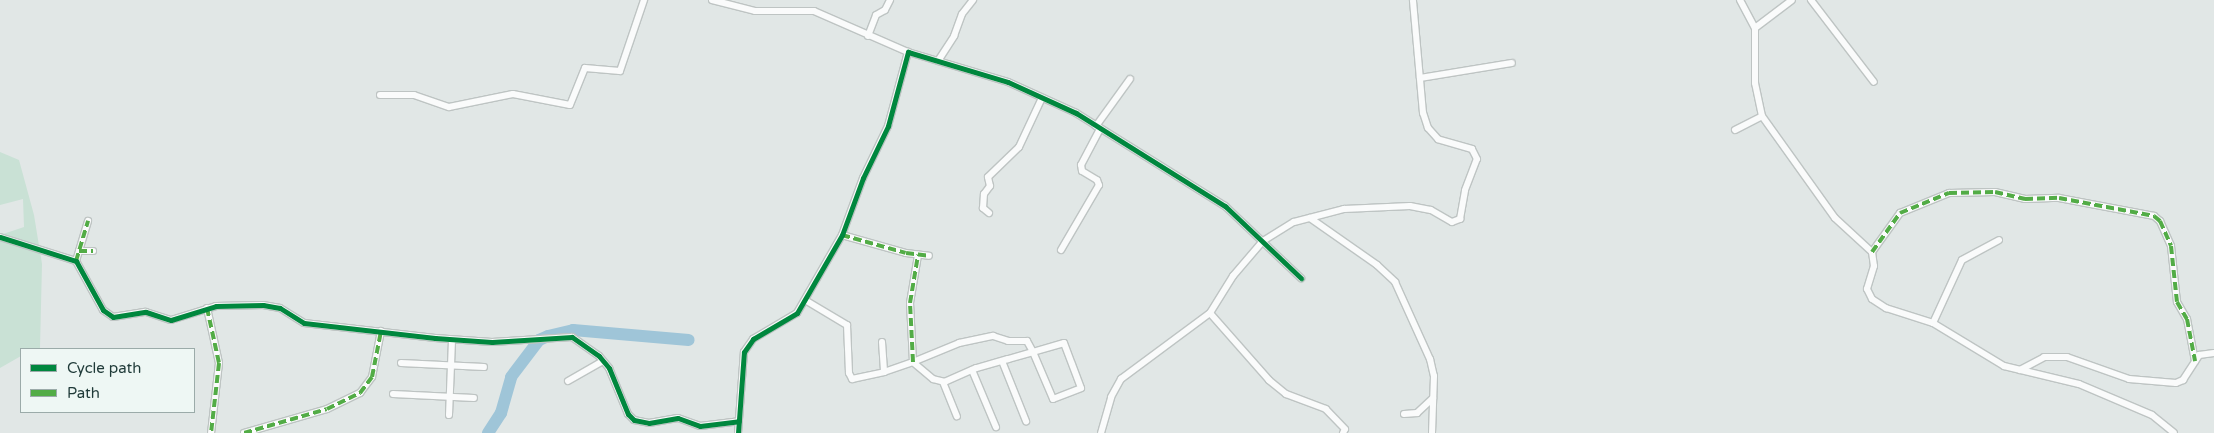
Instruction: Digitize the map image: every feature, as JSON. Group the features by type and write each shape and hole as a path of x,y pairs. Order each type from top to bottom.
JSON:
{"street":[{"path":"380,96 414,95 449,107 513,94 570,105 585,68 620,71 644,0"},
{"path":"712,0 727,2 755,11 814,11 908,52 1008,82 1042,98 1098,127 1225,206 1301,278"},
{"path":"868,36 876,16 885,10 890,0"},
{"path":"1101,433 1109,403 1121,379 1210,313 1233,276 1263,241 1285,225 1344,209 1410,206 1432,210 1452,222 1460,219 1465,190 1477,159 1472,149 1438,139 1428,128 1423,113 1413,0"},
{"path":"1740,0 1755,28 1755,83 1762,116 1835,218 1872,252 1874,266 1867,289 1872,299 1886,308 1933,323 2004,366 2079,384 2152,415 2174,433"},
{"path":"1755,28 1792,0"},
{"path":"1811,0 1874,82"},
{"path":"938,61 969,1"},
{"path":"738,433 742,360 746,349 760,335 797,313 842,235 863,178 888,126 908,52"},
{"path":"1420,78 1512,62"},
{"path":"1061,250 1099,185 1097,180 1082,171 1081,166 1098,127 1130,79"},
{"path":"989,214 983,208 984,196 990,186 988,177 1019,147 1042,98"},
{"path":"1735,130 1762,116"},
{"path":"1872,252 1900,213 1949,193 1995,192 2025,199 2059,198 2154,216 2160,221 2171,246 2177,302 2187,319 2195,361"},
{"path":"1310,218 1377,265 1395,282 1426,346 1434,376 1432,433"},
{"path":"76,260 88,221"},
{"path":"842,235 918,255 929,256"},
{"path":"0,237 76,260 99,304 113,317 146,312 171,320 207,308 273,306 304,323 452,340 492,342 576,338 603,361 617,384 628,414 638,422 678,418 700,426 739,421"},
{"path":"1933,323 1957,266 1999,240"},
{"path":"79,251 93,252"},
{"path":"805,300 847,325 850,377 860,380 913,362 959,343 993,336 1008,341 1022,339 1032,352 1053,399 1081,388 1064,343 1032,352 972,370 943,382 933,379 913,362 910,303 918,255"},
{"path":"207,308 219,363 211,433"},
{"path":"1210,313 1269,380 1286,394 1326,409 1345,432"},
{"path":"244,433 327,409 360,393 372,377 381,331"},
{"path":"449,415 452,340"},
{"path":"882,342 884,372"},
{"path":"2020,370 2044,357 2067,357 2129,379 2176,383 2183,380 2202,353 2214,353"},
{"path":"568,381 603,361"},
{"path":"1002,361 1026,420"},
{"path":"401,363 484,367"},
{"path":"972,370 996,427"},
{"path":"943,382 957,416"},
{"path":"393,394 474,398"},
{"path":"1404,414 1417,413 1433,398"}],"green space":[{"path":"0,152 19,160 34,215 42,264 40,348 20,348 20,357 0,368 0,235 24,227 23,199 0,205"}],"waterway":[{"path":"488,433 501,413 511,377 539,340 573,330 689,340"}],"marked path":[{"path":"1872,252 1900,213 1949,193 1995,192 2025,199 2059,198 2154,216 2160,221 2171,246 2177,302 2187,319 2195,361"},
{"path":"76,261 88,221"},
{"path":"842,235 906,253 929,256"},
{"path":"79,251 93,251"},
{"path":"913,362 910,303 918,255"},
{"path":"207,308 219,363 211,433"},
{"path":"244,433 327,409 360,393 372,377 381,331"}],"cycle path":[{"path":"738,433 744,352 753,339 797,313 842,235 863,178 888,126 908,52 1008,82 1076,113 1225,206 1301,278"},
{"path":"0,237 76,261 103,310 113,317 146,312 171,320 216,306 263,305 280,308 304,323 435,338 492,342 572,337 599,356 609,368 628,414 634,420 649,423 678,418 700,426 739,421"}]}
